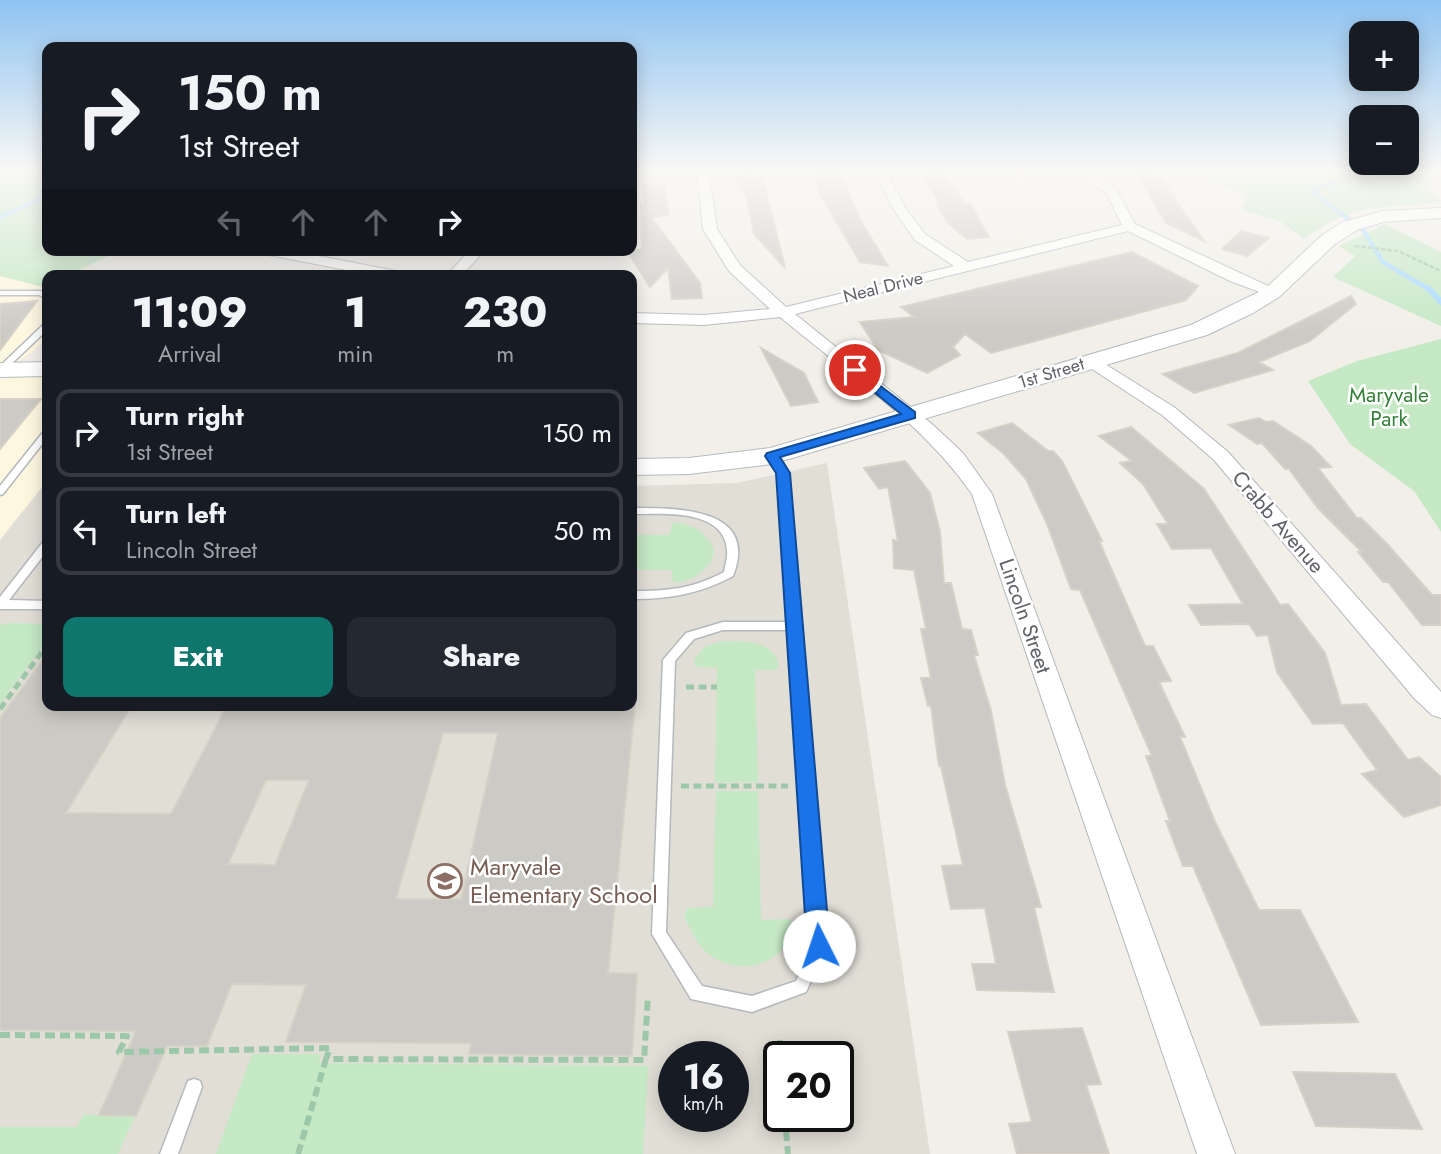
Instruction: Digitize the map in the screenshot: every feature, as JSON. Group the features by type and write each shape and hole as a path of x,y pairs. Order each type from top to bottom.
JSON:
{"street":[{"name":"Lincoln Street","path":"710,226 734,268 783,312 911,415 957,457 982,494 1216,1154"},
{"path":"912,226 920,237 965,267"},
{"name":"1st Street","path":"637,467 689,466 772,456 1199,330 1232,316 1273,292 1333,235 1380,226"},
{"name":"Neal Drive","path":"637,318 704,320 783,312 1130,227"},
{"path":"1130,227 1235,278 1273,292"},
{"path":"296,256 370,270"},
{"path":"459,270 472,256"},
{"name":"Crabb Avenue","path":"1092,361 1168,411 1221,456 1441,709"},
{"path":"0,370 42,369"}],"lane":[{"path":"0,293 42,294"},
{"path":"0,370 42,331"},
{"path":"0,492 42,439"},
{"path":"772,456 783,473 819,946 801,987 752,1004 697,993 659,934 669,660 690,636 723,626 794,626"},
{"path":"637,511 704,515 730,534 735,554 729,574 703,589 670,595 637,595"},
{"path":"0,605 42,550"},
{"path":"0,605 42,605"},
{"path":"169,1154 194,1087"}],"path":[{"path":"1356,231 1385,250 1416,257 1441,271"},
{"path":"0,709 42,652"},
{"path":"668,687 717,687"},
{"path":"665,786 806,786"},
{"path":"326,1059 644,1060 648,996"},
{"path":"0,1035 46,1038 127,1036 119,1052 330,1048 298,1154"},
{"path":"786,1132 788,1154"}],"shaded area":[{"path":"0,276 42,287 42,343 31,353 0,372"},
{"path":"0,377 42,377 42,487 0,540"},
{"name":"Maryvale Elementary School","path":"827,463 930,1154 0,1154 0,540 42,487 42,711 637,711 637,486 737,483"}],"green space":[{"path":"0,226 42,226 42,256 108,256 79,270 42,270 42,287 0,276"},
{"path":"1286,226 1324,226 1304,239"},
{"path":"1381,226 1389,226 1441,252 1441,326 1333,277 1355,256 1339,246"},
{"name":"Maryvale Park","path":"1441,339 1441,532 1414,491 1350,444 1308,381 1357,361"},
{"path":"672,523 686,524 704,534 712,545 714,551 709,564 695,577 676,583 672,580 672,570 637,570 637,535 670,535"},
{"path":"42,624 42,647 0,704 0,625"},
{"path":"721,641 748,642 764,646 776,657 779,666 775,670 755,670 758,782 715,782 717,668 697,667 693,662 704,647"},
{"path":"716,791 758,791 761,920 788,919 793,923 790,937 783,949 760,964 732,965 719,961 700,945 684,915 688,908 713,907"},
{"path":"252,1054 321,1054 319,1063 648,1066 643,1154 216,1154"},
{"path":"83,1115 135,1116 118,1154 0,1154 0,1127 77,1127"}],"building":[{"path":"641,226 658,226 700,283 702,298 672,299 668,268 650,287 630,256 637,256 637,250 642,249"},
{"path":"752,226 775,226 785,268 754,234"},
{"path":"839,226 864,226 888,266 860,262"},
{"path":"952,226 983,226 989,237 967,239"},
{"path":"1172,226 1193,226 1204,241"},
{"path":"1241,231 1269,238 1247,256 1222,249"},
{"path":"1132,252 1198,286 1186,300 991,353 965,334 953,347 960,355 927,373 878,350 860,322 914,317 901,307"},
{"path":"1351,296 1356,304 1310,341 1259,362 1273,370 1194,393 1163,374 1238,353"},
{"path":"37,301 0,350 0,304"},
{"path":"761,348 804,373 818,402 791,406"},
{"path":"0,399 41,399 0,449"},
{"path":"1259,418 1266,422 1273,421 1311,446 1331,467 1318,468 1357,518 1361,518 1388,545 1432,595 1441,595 1441,625 1422,625 1388,582 1383,582 1358,552 1362,552 1318,508 1289,469 1285,469 1262,443 1257,444 1229,425"},
{"path":"1012,423 1048,451 1053,451 1062,461 1102,541 1099,541 1145,646 1153,646 1171,681 1159,682 1185,737 1180,737 1215,822 1259,910 1300,910 1358,1022 1261,1025 1193,866 1183,866 1146,756 1152,756 1080,590 1071,589 1047,524 1026,479 1004,454 978,433"},
{"path":"1131,427 1204,489 1280,605 1288,604 1325,653 1341,705 1366,704 1408,760 1419,757 1441,777 1441,805 1404,817 1362,774 1377,770 1343,723 1313,724 1277,672 1268,635 1257,636 1249,624 1201,625 1189,605 1243,604 1211,548 1172,549 1157,524 1168,524 1143,484 1120,463 1132,461 1099,436"},
{"path":"905,461 930,493 940,532 944,583 951,583 962,629 971,630 978,655 974,655 991,711 1005,785 1041,907 1034,907 1054,992 977,990 972,964 996,964 985,908 951,909 942,866 963,865 939,766 931,706 928,706 921,678 931,678 921,629 926,629 914,570 894,568 893,540 898,541 888,487 879,489 864,468"},
{"path":"42,661 42,711 128,711 66,813 171,814 224,711 634,711 608,973 637,974 632,1056 469,1054 471,1043 286,1042 306,985 232,984 207,1046 167,1046 136,1116 99,1115 136,1031 0,1030 0,718","holes":["443,733 498,733 461,899 396,899","266,780 309,780 275,865 228,864"]},
{"path":"1082,1028 1101,1084 1086,1085 1109,1154 1017,1154 1009,1124 1032,1122 1008,1032"},
{"path":"1293,1072 1395,1074 1422,1129 1316,1126"}],"waterway":[{"path":"1357,226 1363,230 1383,262 1430,290"},
{"path":"1430,290 1441,302"}],"place":[{"name":"Maryvale Elementary School","path":"445,881"}],"route":[{"path":"819,946 783,473 772,456 911,415 855,370"}]}
